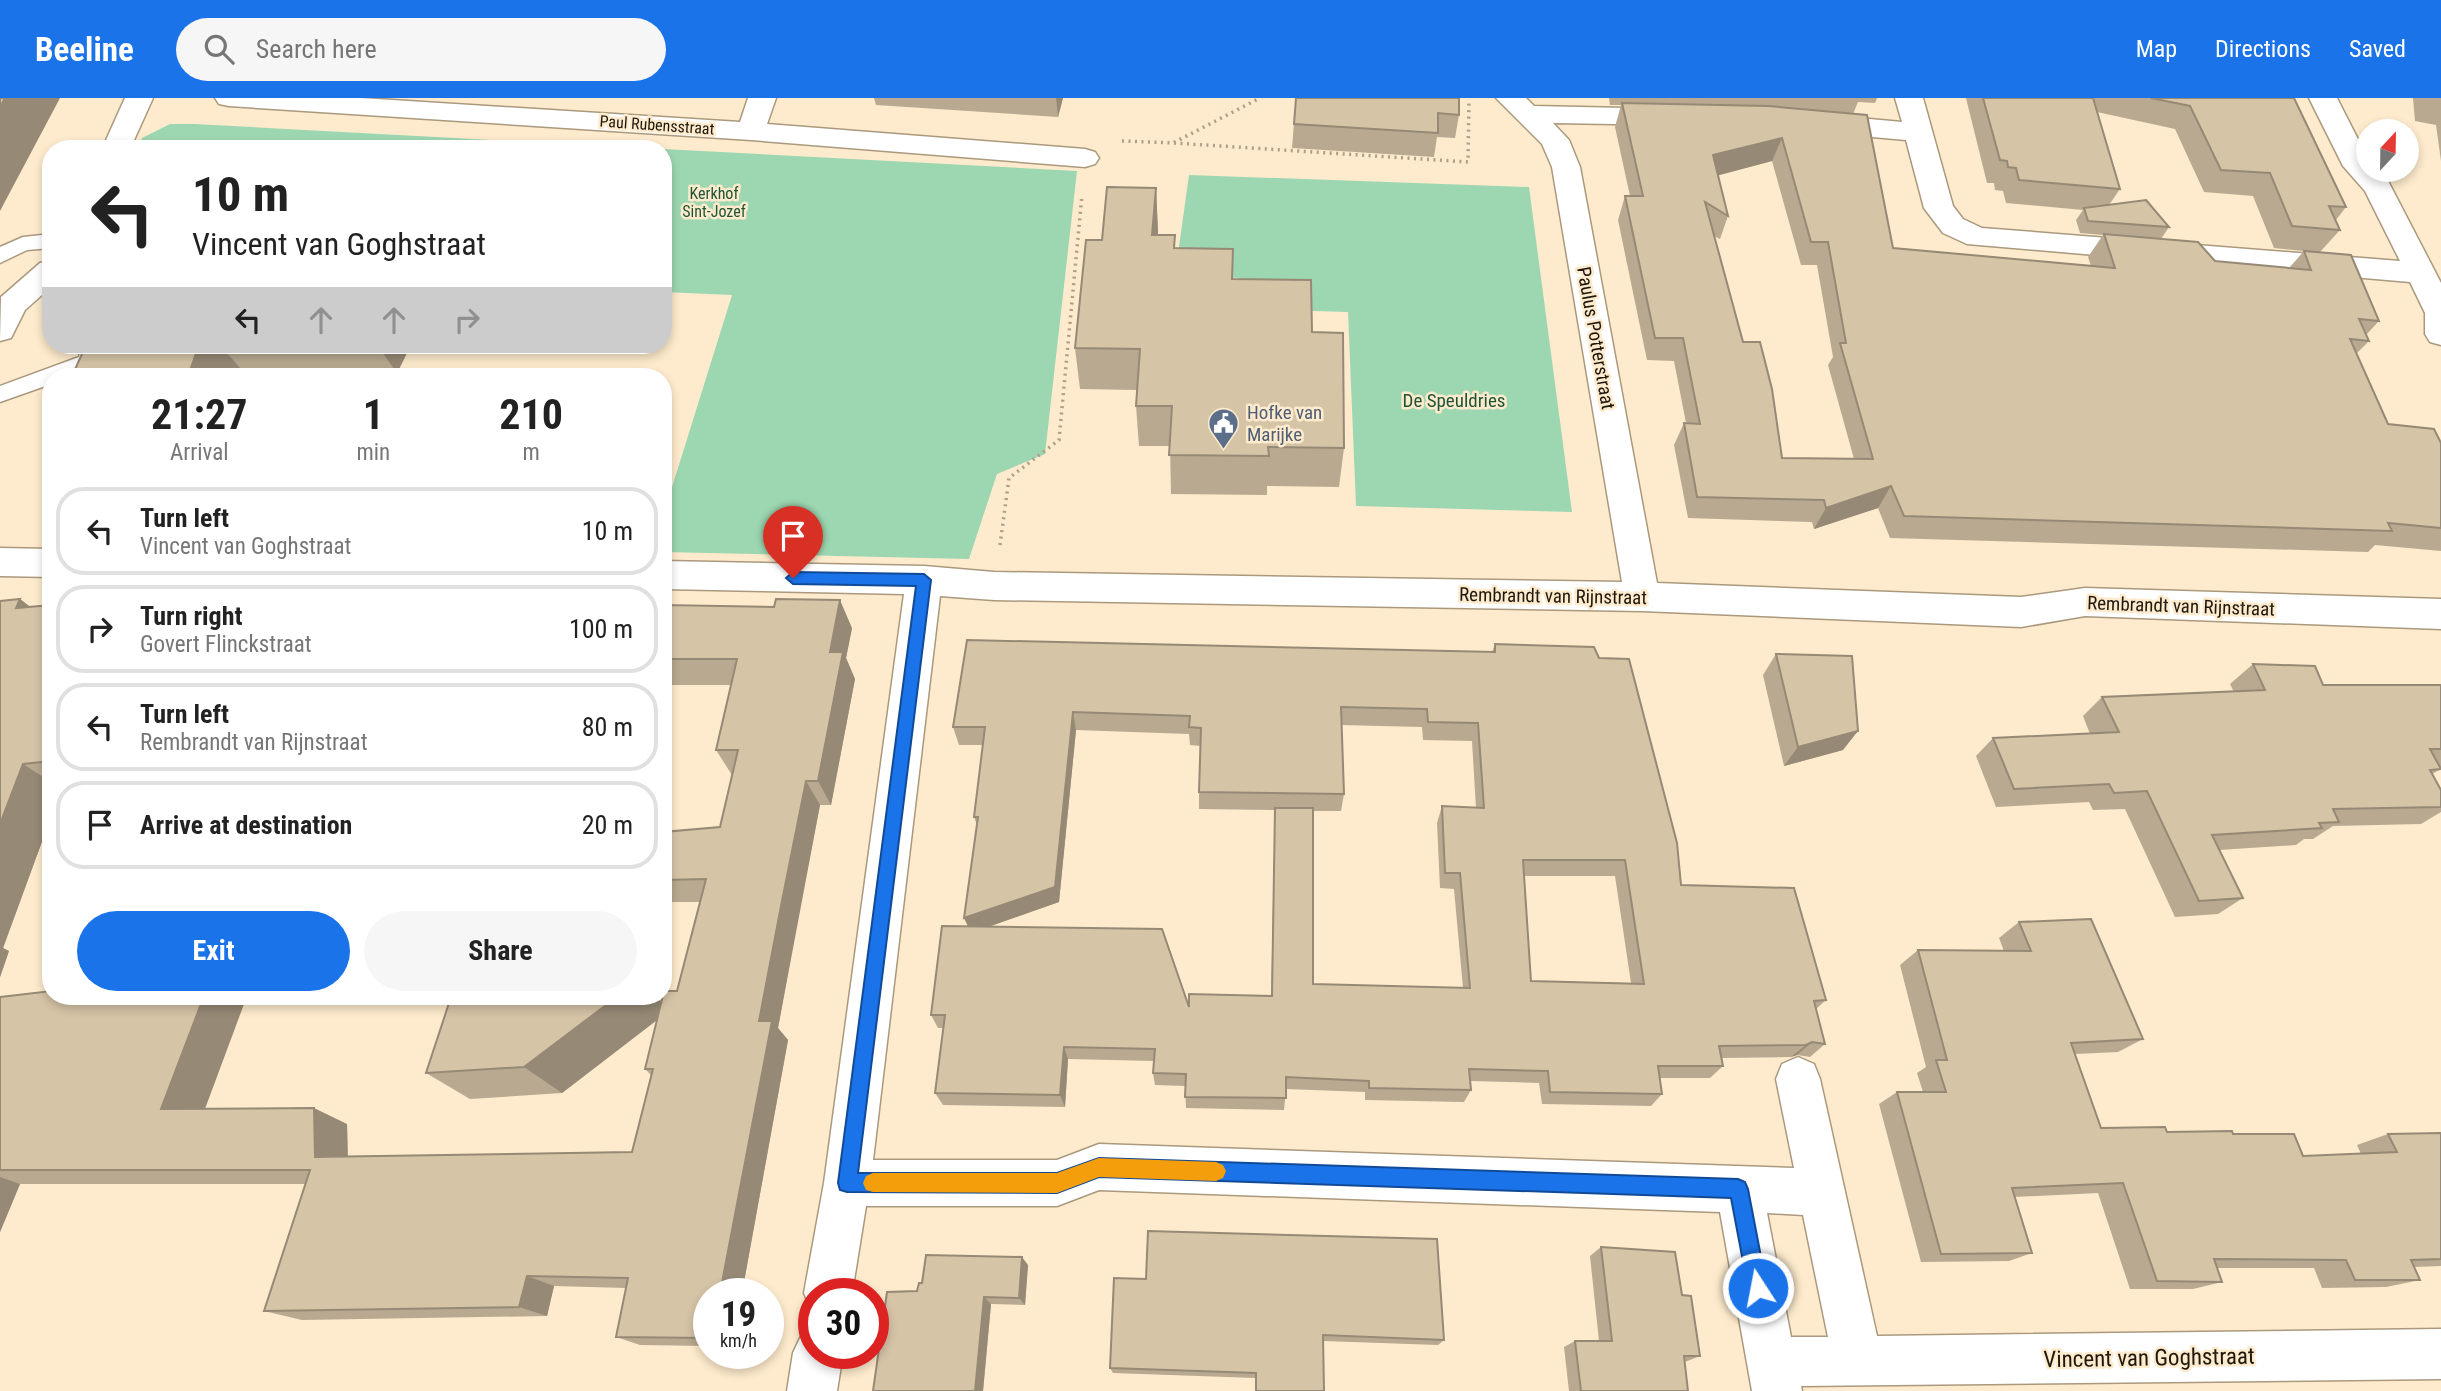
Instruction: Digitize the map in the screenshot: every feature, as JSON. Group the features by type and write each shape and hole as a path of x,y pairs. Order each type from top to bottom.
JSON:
{"street":[{"path":"120,140 139,98"},
{"name":"Paul Rubensstraat","path":"229,98 486,106 1085,158"},
{"path":"751,131 762,98"},
{"path":"1909,98 1916,132 1939,208 1953,226 1977,237 2421,273"},
{"path":"2323,98 2357,166 2377,186 2421,273 2440,313 2441,334"},
{"path":"1518,106 1704,117"},
{"name":"Paulus Potterstraat","path":"1518,106 1555,140 1566,167 1642,597"},
{"path":"1785,121 1916,132"},
{"path":"0,330 12,304 42,280"},
{"path":"0,562 42,563"},
{"name":"Rembrandt van Rijnstraat","path":"672,575 924,580 994,586 1642,597 2021,612 2085,602 2441,614"},
{"path":"831,1278 847,1183 924,580"},
{"path":"1798,1079 1858,1363"},
{"path":"847,1183 1057,1183 1099,1167 1821,1192"},
{"name":"Vincent van Goghstraat","path":"1738,1189 1774,1377 1858,1363 2441,1354"},
{"path":"812,1391 815,1369"}],"lane":[{"path":"0,256 23,244 42,242"},
{"path":"72,368 88,362 90,354"},
{"path":"0,394 42,379"}],"path":[{"path":"1173,144 1260,98"},
{"path":"994,586 1010,478 1059,440 1085,158 1115,140 1468,162 1469,98"}],"green space":[{"path":"170,124 195,124 491,140 141,140"},
{"name":"Kerkhof Sint-Jozef","path":"672,149 1077,171 1045,454 997,474 969,559 672,552 672,487 732,295 672,292"},
{"name":"De Speuldries","path":"1189,175 1529,187 1572,512 1356,506 1348,312 1238,309 1239,278 1175,275"}],"building":[{"path":"1296,98 1459,98 1459,115 1438,113 1438,133 1294,124"},
{"path":"1983,98 2093,98 2120,189 2019,180 2016,168 2008,167 2007,161 2000,160"},
{"path":"2151,98 2294,98 2346,207 2329,206 2340,230 2292,226 2270,173 2221,170 2190,106"},
{"path":"1622,103 1768,106 1867,115 1893,248 2115,268 2104,234 2198,242 2215,261 2311,270 2304,251 2351,255 2379,321 2359,319 2369,341 2350,339 2388,424 2434,429 2441,443 2441,528 2388,523 2392,531 1904,516 1891,486 1826,508 1824,500 1697,497 1684,423 1700,424 1683,338 1655,338 1625,196 1643,196","holes":["1782,138 1811,242 1828,242 1846,343 1840,343 1873,459 1782,458 1772,389 1760,342 1743,342 1705,202 1728,216 1713,155"]},
{"path":"1107,187 1156,188 1152,235 1175,235 1174,248 1233,249 1232,279 1311,280 1312,332 1343,333 1344,448 1268,447 1269,456 1169,455 1172,406 1136,406 1140,349 1075,348 1086,240 1102,240"},
{"path":"2146,200 2169,227 2088,221 2084,208"},
{"path":"82,354 196,354 191,368 76,368"},
{"path":"20,599 16,608 42,606 42,762 23,764 0,824 0,601"},
{"path":"776,599 840,600 830,652 843,652 818,781 806,781 781,906 759,1021 772,1021 723,1278 693,1278 693,1338 616,1337 628,1278 527,1276 519,1307 264,1311 310,1170 0,1170 0,997 42,992 42,1005 201,1005 161,1109 314,1108 315,1157 632,1152 653,1069 645,1069 661,1005 672,1005 672,991 677,991 706,879 672,880 672,831 720,827 738,750 716,750 737,659 672,659 672,605 774,607"},
{"path":"967,640 1495,652 1495,644 1594,647 1599,658 1629,659 1677,843 1681,885 1794,888 1826,1000 1814,1001 1825,1044 1812,1042 1806,1045 1719,1046 1723,1066 1658,1066 1662,1094 1550,1092 1548,1071 1469,1069 1471,1090 1369,1088 1369,1081 1286,1077 1286,1098 1185,1097 1186,1074 1153,1073 1155,1049 1064,1047 1060,1095 935,1093 945,1015 931,1015 942,926 1162,929 1189,1007 1189,994 1272,996 1275,808 1313,808 1313,984 1470,988 1460,873 1445,873 1442,806 1484,808 1478,723 1428,722 1427,709 1341,707 1344,794 1199,792 1201,728 1189,727 1190,716 1073,712 1055,887 964,918 978,817 974,817 985,727 953,727","holes":["1523,860 1625,860 1644,984 1531,981"]},
{"path":"1776,654 1852,656 1858,731 1798,747"},
{"path":"2253,664 2315,666 2323,685 2441,685 2441,749 2430,749 2441,769 2430,770 2441,790 2441,807 2333,809 2339,822 2319,823 2322,828 2212,835 2243,898 2199,901 2147,791 2114,793 2109,784 2014,789 1993,738 2119,732 2102,697 2265,690"},
{"path":"2091,919 2143,1039 2071,1043 2101,1128 2165,1127 2167,1132 2294,1134 2303,1156 2397,1152 2388,1134 2441,1133 2441,1259 2411,1260 2420,1280 2355,1280 2346,1260 2214,1259 2222,1282 2157,1281 2123,1183 2012,1188 2032,1253 1941,1254 1897,1092 1946,1092 1936,1060 1947,1060 1918,950 2031,951 2019,922"},
{"path":"448,1005 606,1005 524,1067 426,1073"},
{"path":"1148,1231 1437,1239 1444,1340 1323,1335 1324,1391 1256,1391 1256,1373 1110,1368 1114,1278 1146,1279"},
{"path":"1601,1247 1675,1252 1682,1295 1691,1296 1700,1356 1684,1356 1688,1391 1581,1391 1575,1341 1612,1341"},
{"path":"926,1255 1022,1257 1019,1298 984,1297 975,1391 873,1391 876,1369 889,1369 889,1292 917,1291 919,1283 922,1283"}],"slow traffic":[{"path":"873,1183 1057,1183 1099,1167 1216,1171"}],"place":[{"name":"Hofke van Marijke","path":"1224,450"}],"route":[{"path":"793,578 924,580 847,1183 1057,1183 1099,1167 1738,1189 1758,1288"}]}
